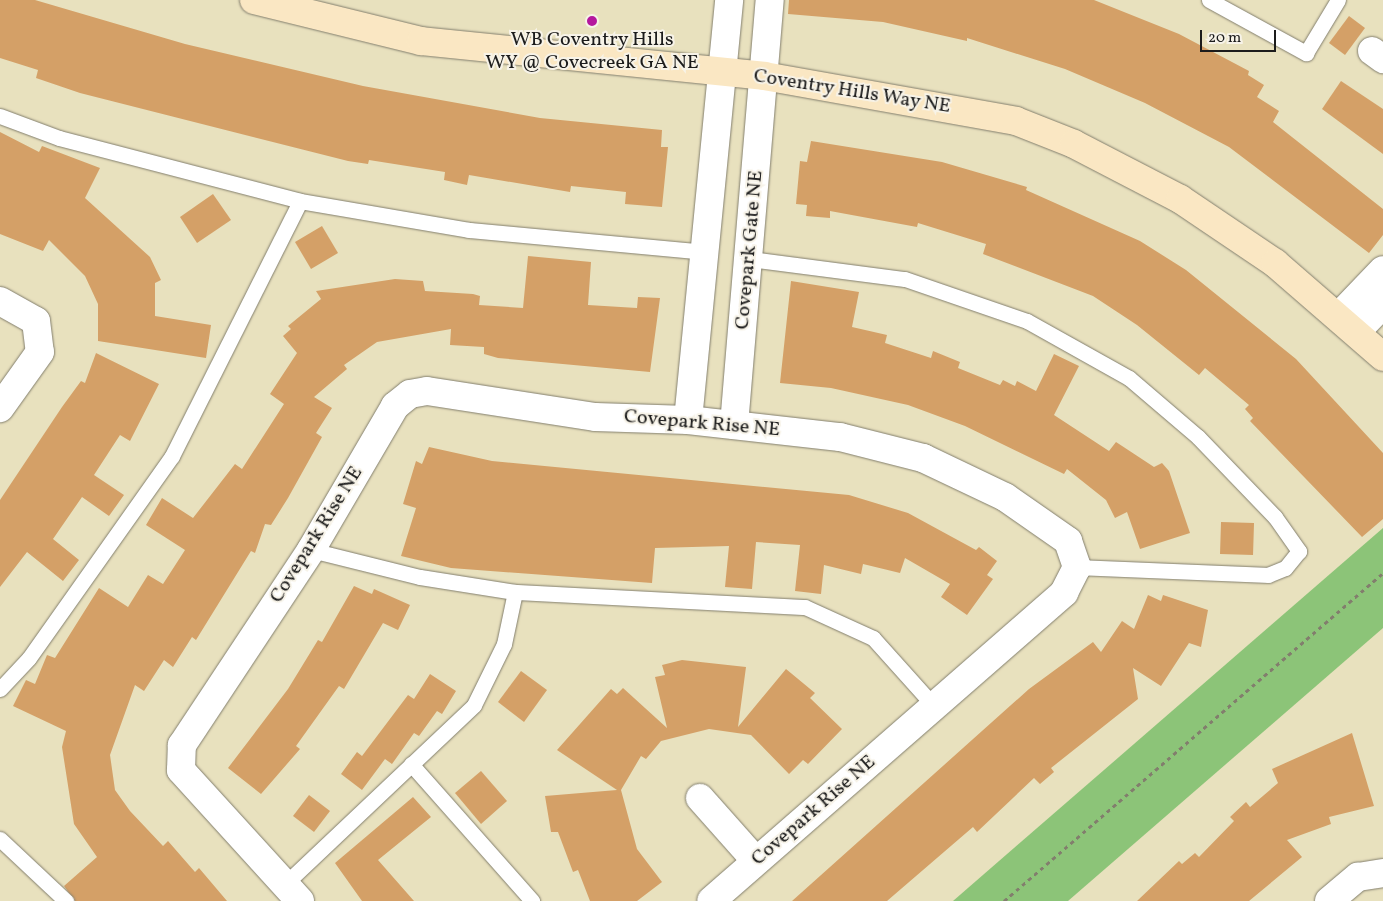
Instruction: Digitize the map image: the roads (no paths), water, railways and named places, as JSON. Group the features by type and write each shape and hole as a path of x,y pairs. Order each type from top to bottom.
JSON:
{"street":[{"name":"Coventry Hills Way NE","path":"254,0 421,41 764,76 1016,121 1074,144 1180,199 1275,262 1349,323 1383,357"},
{"path":"688,420 729,0"},
{"name":"Covepark Gate NE","path":"734,425 750,259 770,0"},
{"path":"1349,323 1383,270"},
{"path":"0,301 36,321 40,352 0,408"},
{"path":"1349,323 1383,304"},
{"name":"Covepark Rise NE","path":"292,892 181,770 182,745 311,550 395,406 410,394 427,392 595,417 688,420 840,437 923,458 1005,497 1068,541 1077,567 1064,593 711,901"},
{"path":"700,798 756,861"},
{"path":"1329,901 1358,877 1383,873"}],"lane":[{"path":"1209,0 1306,53 1338,0"},
{"path":"0,116 59,138 300,201 469,230 704,252"},
{"path":"0,689 28,658 172,456 300,201"},
{"path":"750,259 905,279 1027,321 1130,378 1198,437 1275,517 1299,551 1285,568 1268,576 1077,567"},
{"path":"311,550 420,577 515,592 804,607 872,638 934,706"},
{"path":"292,892 410,764 474,705 504,644 515,592"},
{"path":"410,764 532,901"},
{"path":"0,839 66,901"}],"place":[{"name":"WB Coventry Hills WY @ Covecreek GA NE","path":"592,21"}]}
